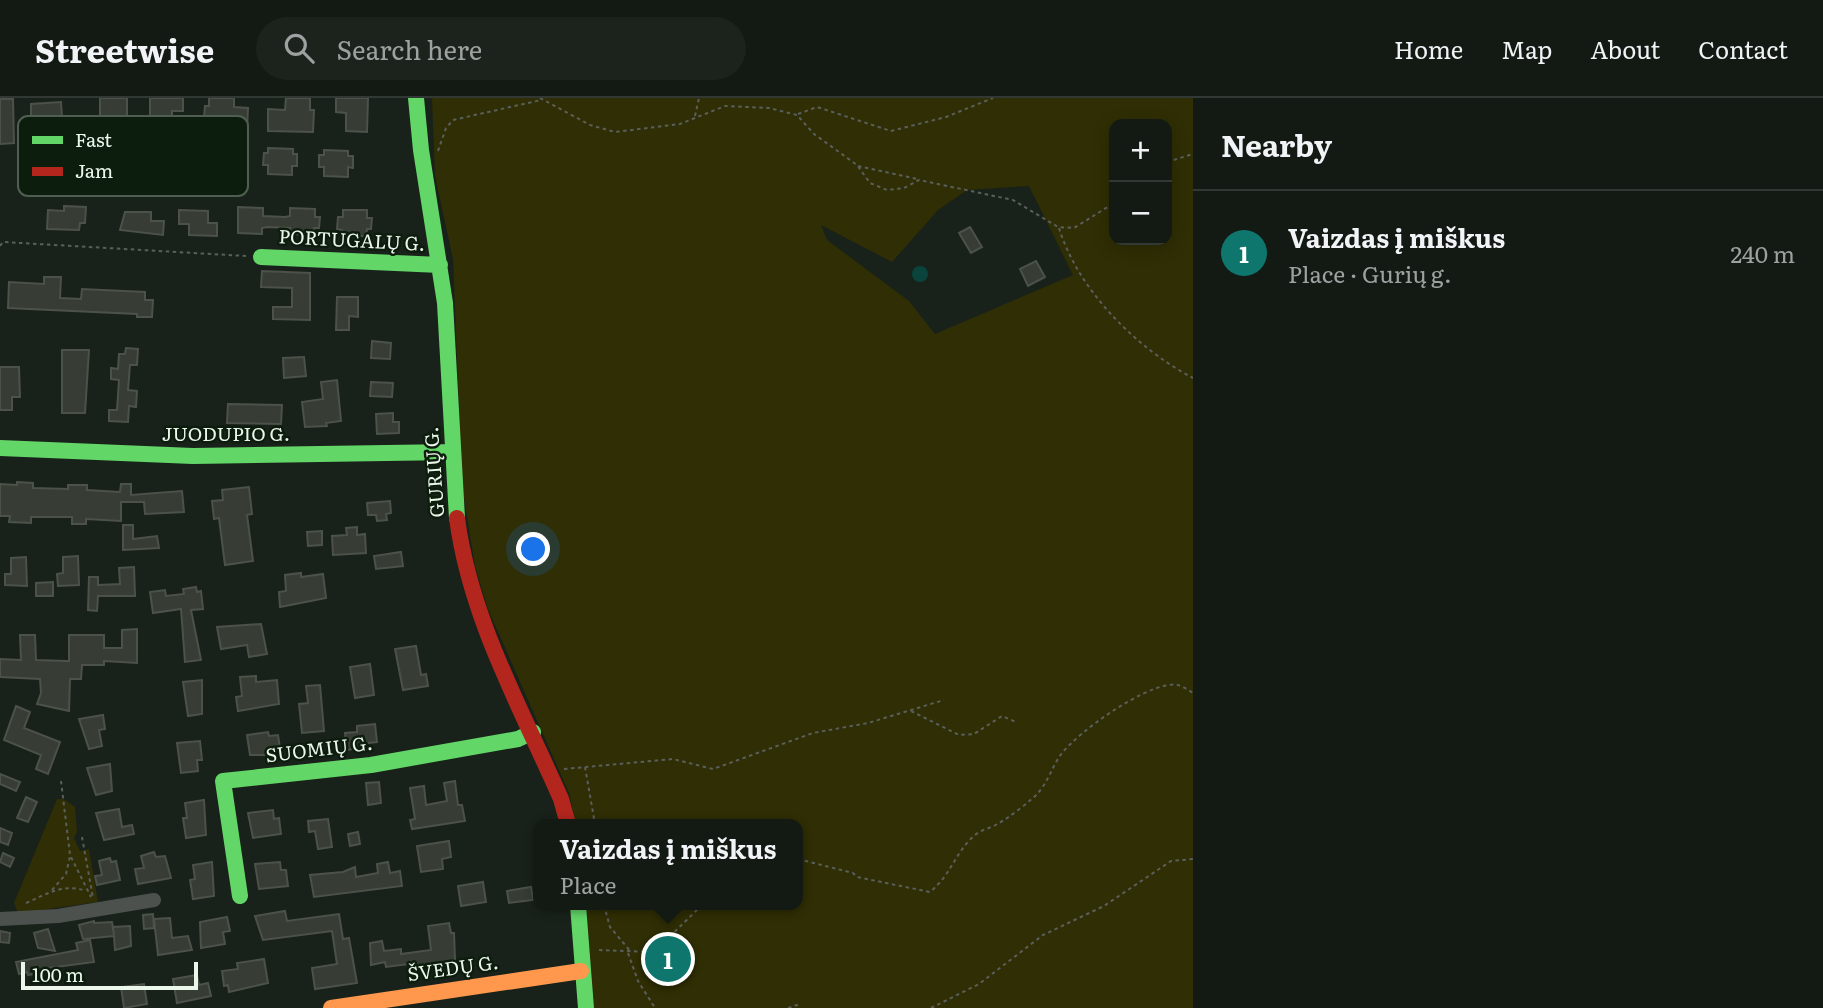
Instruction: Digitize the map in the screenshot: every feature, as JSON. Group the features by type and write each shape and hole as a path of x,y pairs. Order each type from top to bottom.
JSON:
{"street":[{"name":"GURIŲ G.","path":"416,98 421,163 440,265 452,453 459,531 466,566 492,641 550,771 566,819"},
{"name":"PORTUGALŲ G.","path":"261,257 440,265"},
{"name":"JUODUPIO G.","path":"0,448 193,456 452,453"},
{"name":"SUOMIŲ G.","path":"240,896 223,781 371,765 518,740 533,733"},
{"path":"0,919 58,916 154,900"},
{"path":"578,910 586,1008"},
{"name":"ŠVEDŲ G.","path":"331,1008 405,1002 581,971"}],"path":[{"path":"694,117 699,98"},
{"path":"435,162 446,128 453,120 542,99 590,125 615,132 654,129 725,106 742,104 797,115 817,107 891,131 946,117 993,98"},
{"path":"797,115 814,134 857,166 870,183 887,190 904,188 919,180"},
{"path":"1172,160 1193,154"},
{"path":"857,166 1013,200 1031,209 1058,228 1099,304 1143,343 1193,378"},
{"path":"1058,228 1074,228 1109,207"},
{"path":"0,246 3,242 261,257"},
{"path":"803,861 867,880 930,892 945,880 955,865 956,856 976,833 999,823 1037,795 1062,754 1082,735 1125,703 1168,684 1180,685 1193,692"},
{"path":"550,771 673,759 713,769 813,733 868,723 944,700"},
{"path":"910,710 960,734 974,734 1002,716 1016,722"},
{"path":"585,766 593,819"},
{"path":"61,781 70,855 93,899 82,838"},
{"path":"50,891 66,874 70,855"},
{"path":"931,1008 979,984 1043,935 1104,906 1171,861 1193,859"},
{"path":"17,906 50,891 74,887 87,891"},
{"path":"605,910 610,927 632,953"},
{"path":"580,947 645,954 659,948 697,910"},
{"path":"627,952 632,957 638,981 655,1008"},
{"path":"788,1008 797,1005 800,1008"}],"shaded area":[{"path":"432,98 1193,98 1193,1008 594,1008 586,910 803,910 803,819 575,819 569,793 488,609 475,566 462,486 453,259 435,176","holes":["1029,186 1073,275 935,334 909,301 827,240 821,225 892,262 938,210 967,190"]},
{"path":"57,799 64,799 75,807 77,832 74,838 80,851 89,849 98,902 18,913 14,903"}],"water":[{"path":"917,266 923,266 928,274 926,280 917,282 912,277 912,271"}],"building":[{"path":"100,98 127,98 127,116 100,116"},
{"path":"150,98 183,98 183,111 172,111 172,116 150,116"},
{"path":"209,98 234,98 234,107 248,108 248,116 204,116 205,106 209,106"},
{"path":"286,98 310,98 310,110 314,110 313,132 268,131 268,109 285,110"},
{"path":"336,98 368,98 367,132 346,131 346,113 336,112"},
{"path":"0,99 13,99 14,143 0,144"},
{"path":"61,102 62,116 31,116 31,104"},
{"path":"268,148 293,149 293,154 297,154 297,166 292,166 292,175 268,174 268,165 263,165 264,153 268,153"},
{"path":"324,150 348,151 348,156 353,156 353,168 348,167 348,177 324,176 324,167 319,167 319,155 324,155"},
{"path":"64,206 86,207 85,223 80,223 79,230 47,229 48,210 64,211"},
{"path":"238,207 263,208 263,216 285,217 290,216 290,208 315,209 315,217 320,217 319,228 314,228 314,235 290,234 290,228 267,227 262,228 262,234 238,233"},
{"path":"179,210 208,211 208,223 217,223 217,236 189,235 189,224 179,224"},
{"path":"343,210 367,210 367,218 372,218 371,229 367,229 366,236 342,236 342,230 337,229 338,217 343,217"},
{"path":"125,212 151,212 151,221 164,221 163,235 120,230"},
{"path":"970,227 982,247 971,253 959,233"},
{"path":"1036,261 1045,277 1028,286 1020,269"},
{"path":"262,271 310,273 310,320 273,319 273,307 292,307 292,288 261,287"},
{"path":"44,277 61,277 60,298 81,299 82,289 145,292 145,300 153,300 152,317 8,308 9,282 44,284"},
{"path":"337,297 358,297 358,317 349,316 349,330 336,330"},
{"path":"372,341 391,343 390,359 371,358"},
{"path":"126,348 138,349 137,365 130,365 128,390 137,391 136,407 129,406 128,422 109,421 109,410 117,410 119,380 111,379 111,368 118,369 119,354 125,354"},
{"path":"62,350 89,350 85,413 62,413"},
{"path":"304,357 306,376 284,378 283,358"},
{"path":"0,367 19,367 20,397 12,397 12,410 0,410"},
{"path":"337,380 341,421 326,423 327,426 305,427 302,402 323,399 321,382"},
{"path":"371,382 393,383 392,397 370,396"},
{"path":"228,404 282,405 281,424 227,423"},
{"path":"393,413 393,422 399,422 399,433 377,434 376,414"},
{"path":"17,482 33,483 33,488 68,489 68,485 87,485 87,490 120,492 121,484 131,484 131,495 182,491 184,512 145,514 144,502 121,502 121,521 86,519 86,524 72,524 72,517 31,517 31,523 9,522 10,516 0,516 0,484 17,485"},
{"path":"249,487 252,514 247,515 253,561 225,565 219,518 214,519 212,501 223,500 222,490"},
{"path":"390,501 391,513 386,514 387,520 377,521 376,515 368,515 367,503"},
{"path":"123,525 133,525 133,539 157,536 159,548 123,550"},
{"path":"357,527 357,535 365,534 366,553 333,555 332,536 347,535 346,528"},
{"path":"322,531 322,545 308,546 307,532"},
{"path":"401,552 403,566 376,569 374,556"},
{"path":"78,556 79,585 58,586 57,574 63,573 63,557"},
{"path":"26,557 27,586 5,585 5,574 11,574 11,558"},
{"path":"134,567 135,596 98,596 97,611 88,610 89,577 98,577 98,585 120,584 119,568"},
{"path":"301,573 301,577 323,574 326,598 280,607 279,592 286,591 285,575"},
{"path":"53,582 53,596 36,596 36,583"},
{"path":"196,587 197,592 201,591 203,609 191,610 201,660 185,662 181,609 153,613 150,592 165,590 166,596 184,594 183,589"},
{"path":"261,624 267,654 249,657 247,645 221,649 217,627"},
{"path":"137,629 137,663 104,661 104,665 82,665 81,679 70,679 69,711 37,704 41,693 40,679 0,677 0,659 21,660 20,635 35,635 36,660 69,661 69,635 104,635 104,648 122,648 122,630"},
{"path":"416,646 421,675 426,674 428,686 403,690 395,649"},
{"path":"370,664 374,695 355,698 350,667"},
{"path":"256,676 256,682 277,680 279,704 238,711 236,697 242,696 240,677"},
{"path":"202,680 202,714 188,716 183,682"},
{"path":"320,685 324,731 302,733 299,704 308,703 306,686"},
{"path":"16,706 30,712 24,728 60,742 48,774 36,769 41,755 4,740"},
{"path":"103,715 105,729 99,730 102,746 89,749 79,719"},
{"path":"375,724 377,742 359,744 359,748 347,750 345,733 357,732 357,726"},
{"path":"268,732 269,736 278,735 281,755 250,755 247,735"},
{"path":"200,741 202,760 197,760 198,771 181,773 177,743"},
{"path":"110,764 112,791 96,795 87,768"},
{"path":"0,774 20,782 16,791 0,784"},
{"path":"455,781 458,805 462,805 465,821 412,829 410,820 415,819 410,788 424,786 426,805 447,801 444,783"},
{"path":"379,782 381,803 368,805 366,783"},
{"path":"26,797 37,802 28,822 17,818"},
{"path":"204,800 206,835 186,838 183,818 187,818 185,803"},
{"path":"119,809 122,827 132,825 134,834 104,840 96,813"},
{"path":"273,810 274,819 279,818 281,834 253,838 248,813"},
{"path":"328,819 332,847 318,849 315,831 309,832 308,821"},
{"path":"0,828 12,833 8,845 0,842"},
{"path":"358,832 360,844 350,846 348,834"},
{"path":"449,841 451,857 442,859 443,869 421,872 417,846"},
{"path":"154,852 156,857 165,856 171,878 138,884 135,869 144,868 141,856"},
{"path":"3,853 14,858 10,867 0,862"},
{"path":"110,858 111,862 116,861 120,880 97,885 95,876 102,875 99,861"},
{"path":"212,862 214,896 193,899 190,880 195,879 193,865"},
{"path":"280,862 281,870 286,870 288,886 259,889 255,864"},
{"path":"388,862 390,873 400,871 402,886 314,897 310,875 343,872 355,867 356,877 378,873 377,864"},
{"path":"483,882 486,902 461,906 458,886"},
{"path":"531,887 533,900 509,903 507,891"},
{"path":"285,911 287,921 339,914 343,939 349,938 357,983 315,989 312,968 337,964 332,931 263,940 255,916"},
{"path":"153,914 154,928 144,929 143,915"},
{"path":"227,917 230,931 223,932 225,944 201,948 200,922"},
{"path":"170,918 172,938 188,936 192,950 158,955 154,919"},
{"path":"94,921 112,922 114,935 113,927 130,926 131,946 115,950 114,936 83,939 79,925"},
{"path":"449,923 451,933 454,933 455,960 417,966 416,963 386,967 385,962 371,965 370,943 382,941 384,951 401,949 401,954 431,950 428,926"},
{"path":"48,929 55,951 38,948 34,933"},
{"path":"0,931 10,933 9,943 0,942"},
{"path":"90,940 94,962 48,968 49,971 28,975 27,972 19,974 16,962 78,950 76,943"},
{"path":"264,959 268,983 229,992 228,985 224,986 222,971 238,969 237,963"},
{"path":"197,975 199,985 208,983 211,996 177,1003 173,979"},
{"path":"144,984 147,1004 124,1008 121,987"}],"traffic: fast":[{"path":"416,98 421,150 445,303 457,518"},
{"path":"261,257 440,265"},
{"path":"0,448 193,456 452,452"},
{"path":"240,896 223,781 371,765 518,739 533,732"},
{"path":"578,910 586,1008"}],"traffic: slow":[{"path":"331,1008 581,971"}],"traffic: jam":[{"path":"457,518 473,591 485,627 561,799 567,819"}],"place":[{"name":"Vaizdas į miškus","path":"668,959"}]}
